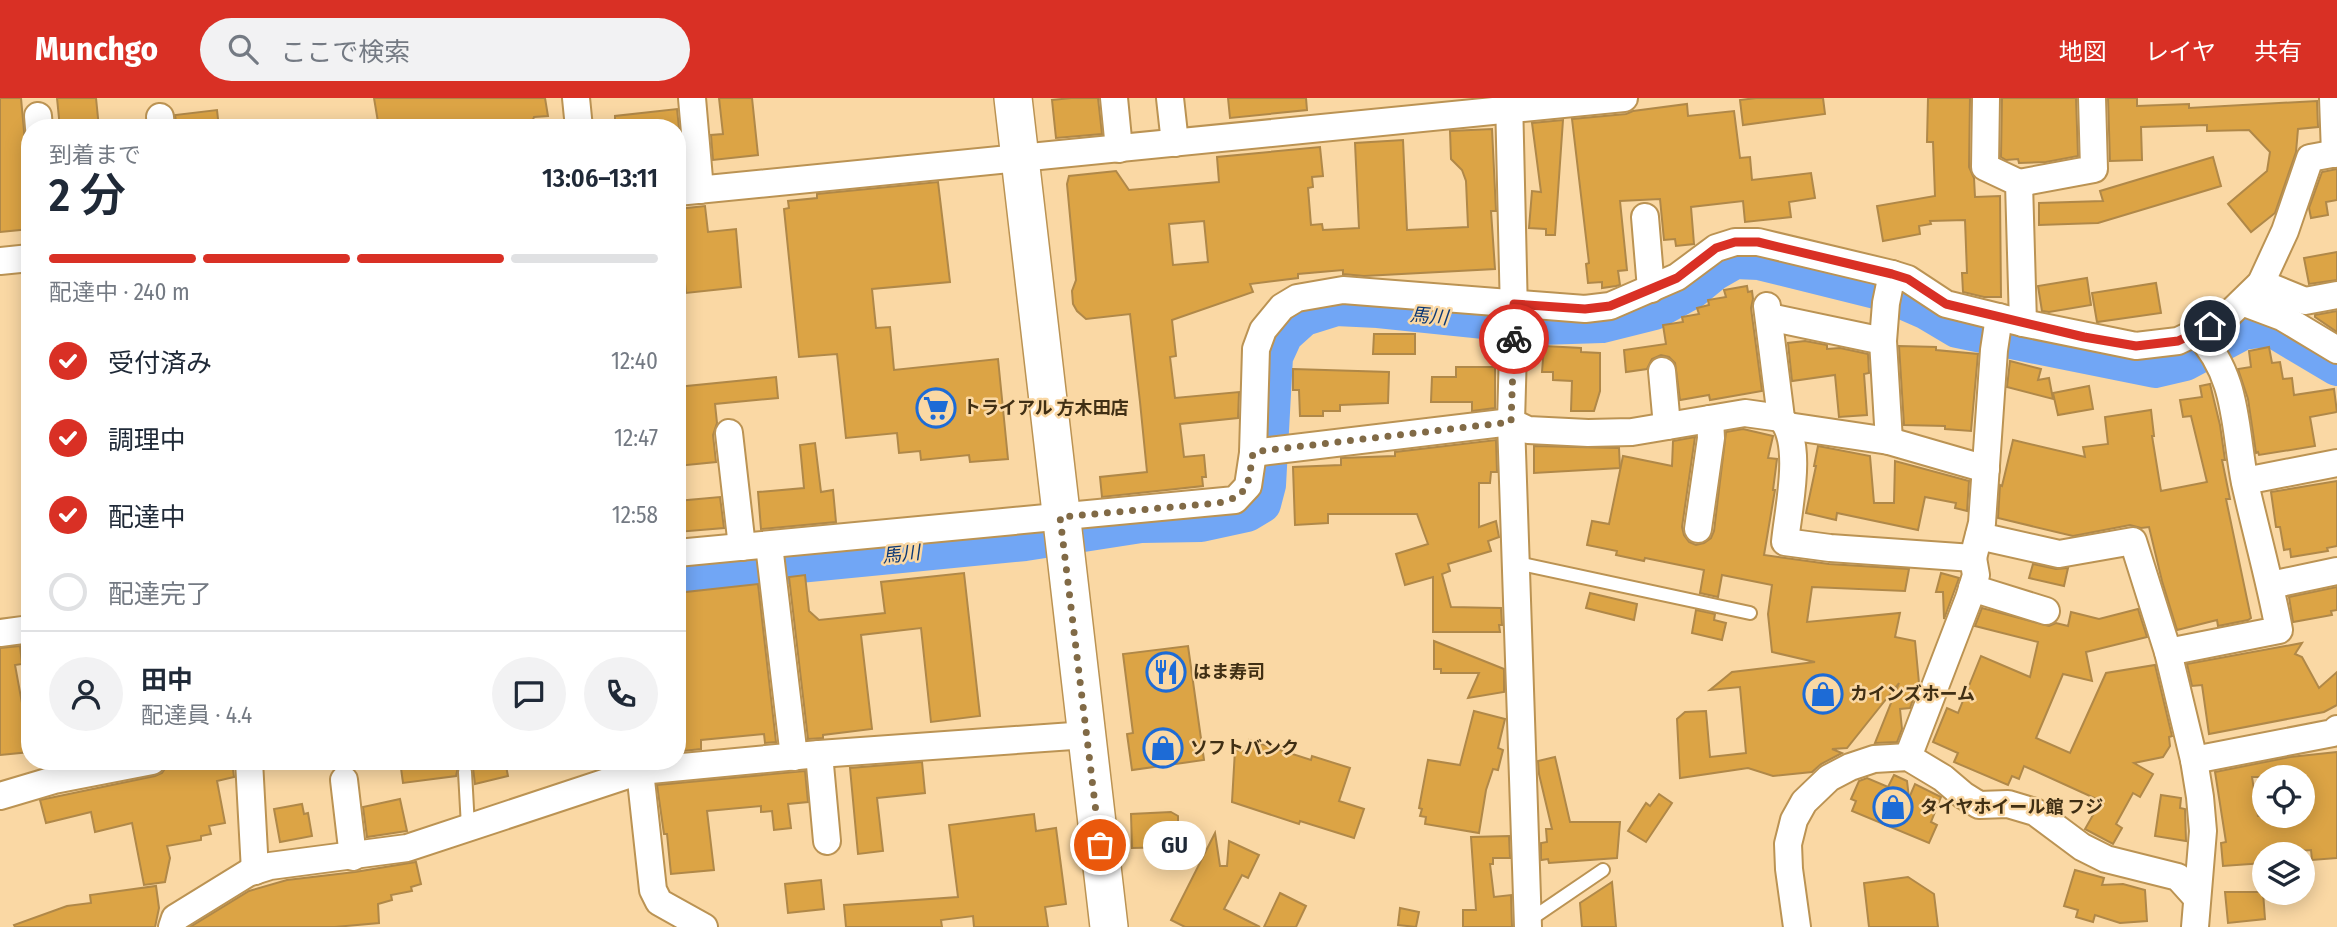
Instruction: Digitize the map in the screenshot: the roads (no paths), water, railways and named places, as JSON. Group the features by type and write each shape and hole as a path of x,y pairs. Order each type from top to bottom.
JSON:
{"street":[{"path":"576,98 578,119"},
{"path":"692,98 689,191 1119,149 1509,104 1624,98"},
{"path":"1013,98 1109,927"},
{"path":"1114,98 1119,149"},
{"path":"1171,98 1175,143"},
{"path":"1986,98 1985,167 2020,183 2094,169 2092,98"},
{"path":"2206,344 2224,319 2261,283 2311,158 2336,154 2333,98"},
{"path":"1509,104 1514,309 1511,422 1528,924"},
{"path":"1908,757 1976,575 1976,547 1982,523 2020,183"},
{"path":"1645,217 1651,289"},
{"path":"686,553 742,547 771,560 1235,499 1248,486 1264,451 1256,349 1263,330 1282,307 1297,298 1343,290 1514,309 1585,309 1610,306 1677,278 1716,248 1735,242 1758,242 1777,246 1890,287 1908,279 1946,304 2004,329 2136,346 2178,341 2206,344"},
{"path":"0,261 21,259"},
{"path":"2261,283 2305,302 2337,295"},
{"path":"1889,441 1883,341 1890,287"},
{"path":"2242,302 2282,317 2337,350"},
{"path":"1883,341 1768,311 1785,422 1794,460 1785,542 1830,548 1918,552 1976,547 2059,554 2133,541 2168,652 2194,760 2203,831 2195,927"},
{"path":"2168,652 2279,630 2271,585 2245,481 2232,393 2206,344"},
{"path":"1661,371 1667,426"},
{"path":"1264,451 1511,422 1528,430 1632,432 1745,413 1889,441 1986,469"},
{"path":"1698,529 1711,438 1710,419"},
{"path":"729,433 742,547"},
{"path":"2245,481 2337,463"},
{"path":"771,560 807,755 827,841"},
{"path":"2271,585 2337,571"},
{"path":"1972,588 2046,611"},
{"path":"0,633 21,630"},
{"path":"2194,760 2333,733 2337,729"},
{"path":"686,763 1087,735"},
{"path":"1797,927 1788,844 1794,820 1804,802 1829,778 1850,767 1874,760 1908,757 1979,804 2008,804 2035,811 2082,847 2106,859 2178,877 2196,897"},
{"path":"0,796 54,780 106,770"},
{"path":"249,770 255,871"},
{"path":"172,927 175,918 212,893 255,871 270,866 407,848 630,770"},
{"path":"641,770 653,890 659,902 704,927"},
{"path":"344,780 353,857"}],"lane":[{"path":"1517,563 1749,613"},
{"path":"465,772 468,827"},
{"path":"1528,924 1603,870"}],"waterway":[{"name":"馬川","path":"686,575 1025,542 1141,524 1201,523 1247,513 1262,504 1267,485 1274,357 1284,335 1304,317 1336,307 1541,326 1602,324 1654,311 1692,290 1714,272 1735,260 1759,261 1884,292 1925,310 1957,329 2155,369 2185,362 2243,331 2260,329 2275,330 2337,367"}],"place":[{"name":"トライアル 方木田店","path":"936,408"},
{"name":"はま寿司","path":"1166,672"},
{"name":"カインズホーム","path":"1823,694"},
{"name":"ソフトバンク","path":"1163,748"},
{"name":"タイヤホイール館 フジ","path":"1893,807"},
{"name":"GU","path":"1100,845"}]}
